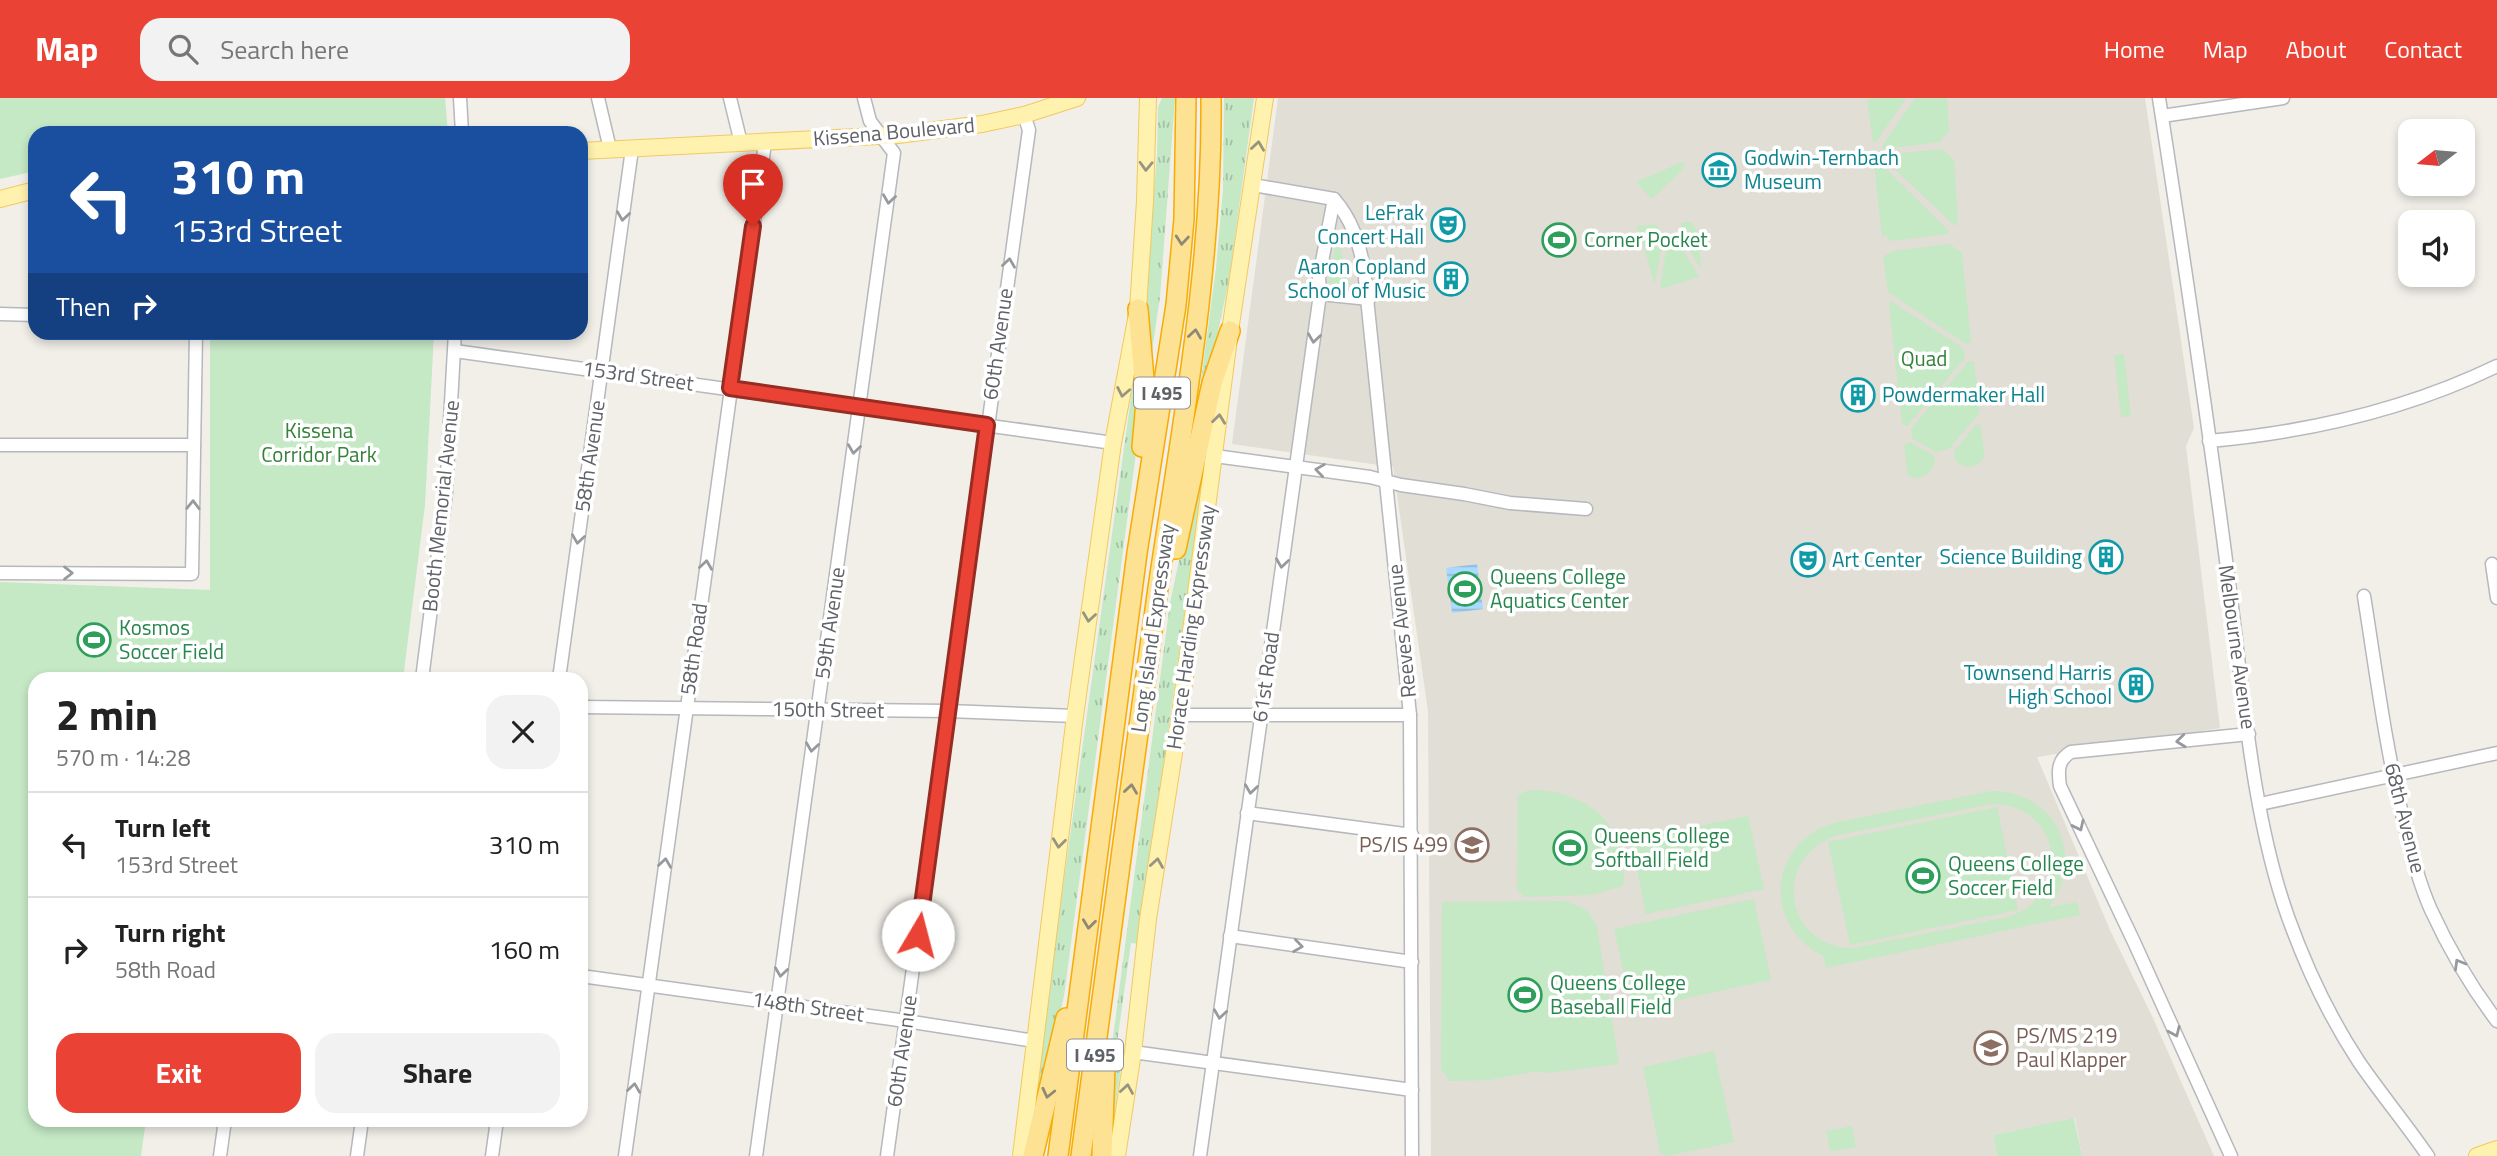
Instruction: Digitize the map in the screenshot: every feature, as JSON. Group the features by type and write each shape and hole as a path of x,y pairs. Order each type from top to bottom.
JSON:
{"highway":[{"name":"Long Island Expressway","path":"1058,1156 1137,553 1176,305 1184,219 1186,98"},
{"name":"Long Island Expressway","path":"1081,1156 1200,305 1208,207 1211,98"},
{"path":"1137,553 1146,402 1138,309"},
{"path":"1154,620 1175,552 1212,383 1230,331"},
{"path":"1102,1156 1109,953"},
{"path":"1033,1156 1062,1031 1085,956"}],"main road":[{"name":"Kissena Boulevard","path":"588,151 765,143 953,129 1024,115 1077,98"},
{"path":"1021,1156 1075,716 1113,443 1138,309 1148,98"},
{"name":"Horace Harding Expressway","path":"1116,1156 1133,1052 1148,919 1180,715 1230,331 1265,98"},
{"path":"0,199 28,192"},
{"path":"2477,1156 2497,1149"}],"street":[{"path":"460,98 462,126"},
{"path":"598,98 610,149"},
{"path":"730,98 741,143"},
{"name":"59th Avenue","path":"756,1156 894,153 870,121 864,98"},
{"name":"Melbourne Avenue","path":"2159,98 2249,734 2277,885 2289,920 2325,1002 2359,1061 2428,1156"},
{"path":"2162,116 2283,98"},
{"name":"60th Avenue","path":"887,1156 1029,130 1024,115"},
{"name":"58th Road","path":"625,1156 765,143"},
{"name":"58th Avenue","path":"560,672 632,149"},
{"path":"1253,185 1335,198"},
{"name":"61st Road","path":"1200,1156 1320,294 1318,277 1335,198"},
{"name":"Reeves Avenue","path":"1335,198 1346,213 1360,247 1369,299 1410,715 1412,1156"},
{"path":"1320,294 1369,299"},
{"path":"0,314 28,315"},
{"path":"0,573 192,574 196,340"},
{"name":"Booth Memorial Avenue","path":"423,672 446,492 455,340"},
{"name":"153rd Street","path":"454,351 1113,443"},
{"path":"2209,441 2282,433 2360,417 2443,390 2497,366"},
{"path":"0,445 194,445"},
{"path":"1215,456 1296,466 1510,503 1586,509"},
{"path":"2492,564 2497,598"},
{"name":"68th Avenue","path":"2364,596 2392,776 2412,851 2431,910 2477,995 2497,1021"},
{"name":"150th Street","path":"588,707 949,711 1075,716"},
{"path":"1180,715 1410,715"},
{"path":"2231,1156 2060,786 2058,773 2064,755 2071,752 2249,734"},
{"path":"2260,804 2497,753"},
{"path":"1247,813 1412,835"},
{"path":"1230,936 1412,962"},
{"name":"148th Street","path":"588,977 1035,1041"},
{"path":"1133,1052 1412,1090"},
{"path":"220,1156 224,1127"},
{"path":"357,1156 361,1127"},
{"path":"492,1156 496,1127"}],"shaded area":[{"path":"1278,98 2145,98 2194,428 2186,446 2220,728 2037,757 2110,930 2152,1016 2214,1156 2082,1156 2075,1118 1993,1135 1997,1156 1431,1156 1428,711 1393,467 1232,444"}],"green space":[{"path":"0,98 445,98 447,126 28,126 28,173 0,179"},
{"path":"1162,98 1175,98 1160,297 1151,358 1144,304 1157,155 1158,107"},
{"path":"1224,98 1254,98 1229,280 1204,397 1199,396 1223,190"},
{"path":"1906,98 1876,142 1873,142 1867,100"},
{"path":"1915,98 1947,98 1949,132 1941,142 1883,149 1882,146"},
{"path":"1942,149 1954,160 1958,222 1955,226 1883,158 1883,155"},
{"path":"1682,162 1685,165 1682,170 1652,199 1636,182"},
{"path":"1879,162 1949,231 1947,234 1892,241 1882,236 1874,164"},
{"path":"1682,222 1691,222 1698,232 1699,266 1679,232"},
{"path":"1655,224 1664,234 1655,284 1637,226"},
{"path":"1674,235 1699,277 1660,289 1668,237"},
{"path":"1337,238 1350,285 1328,283"},
{"path":"1949,244 1962,253 1971,342 1966,344 1888,292 1883,257 1893,251"},
{"name":"Quad","path":"1891,301 1963,348 1965,358 1907,426 1902,424 1889,305"},
{"name":"Kissena Corridor Park","path":"210,340 434,340 425,505 404,672 28,672 28,1127 145,1127 141,1156 0,1156 0,582 210,590"},
{"path":"2124,354 2131,416 2121,417 2114,355"},
{"path":"1969,361 1974,362 1980,412 1949,449 1936,452 1912,438 1911,429"},
{"path":"1133,383 1137,383 1141,415 1064,996 1031,1140 1028,1139"},
{"path":"1980,424 1985,457 1978,464 1966,467 1954,458 1954,451 1976,425"},
{"path":"1910,442 1935,458 1932,468 1922,477 1908,476 1904,445"},
{"path":"1200,462 1205,463 1139,944 1131,943 1116,1050 1116,1064 1121,1067 1111,1136 1107,1083 1170,603"},
{"name":"Queens College Softball Field","path":"1537,790 1575,798 1603,818 1620,847 1624,866 1623,886 1592,895 1525,897 1517,890 1518,795"},
{"path":"1991,791 2014,794 2033,802 2048,814 2059,830 2065,867 2060,887 2049,907 2077,902 2080,915 1826,968 1823,956 1803,942 1789,924 1782,904 1781,883 1786,863 1798,846 1815,831 1838,822","holes":["1992,804 2016,808 2033,818 2045,834 2051,853 2051,872 2043,891 2029,906 2007,917 1853,948 1830,944 1812,933 1800,917 1794,899 1795,879 1803,861 1817,846 1839,835"]},
{"name":"Queens College Soccer Field","path":"1997,807 2018,910 1850,945 1828,842"},
{"path":"1748,816 1764,889 1646,914 1631,840"},
{"path":"1754,899 1771,980 1632,1010 1614,929"},
{"name":"Queens College Baseball Field","path":"1565,901 1587,910 1597,927 1619,1064 1548,1073 1537,1071 1489,1080 1449,1081 1441,1069 1442,902"},
{"path":"1714,1051 1734,1142 1666,1156 1660,1152 1643,1067"},
{"path":"2074,1118 2082,1156 1997,1156 1993,1135"},
{"path":"1852,1126 1856,1147 1830,1151 1826,1131"}],"water":[{"name":"Queens College Aquatics Center","path":"1477,564 1483,609 1452,613 1446,568"}],"place":[{"name":"Godwin-Ternbach Museum","path":"1719,170"},
{"name":"LeFrak Concert Hall","path":"1448,225"},
{"name":"Corner Pocket","path":"1559,240"},
{"name":"Aaron Copland School of Music","path":"1451,279"},
{"name":"Powdermaker Hall","path":"1858,395"},
{"name":"Science Building","path":"2106,557"},
{"name":"Art Center","path":"1808,560"},
{"name":"Queens College Aquatics Center","path":"1465,589"},
{"name":"Kosmos Soccer Field","path":"94,640"},
{"name":"Townsend Harris High School","path":"2136,685"},
{"name":"PS/IS 499","path":"1472,845"},
{"name":"Queens College Softball Field","path":"1570,848"},
{"name":"Queens College Soccer Field","path":"1923,876"},
{"name":"Queens College Baseball Field","path":"1525,995"},
{"name":"PS/MS 219 Paul Klapper","path":"1991,1048"}],"route":[{"path":"753,226 730,388 987,425 918,935"}]}
